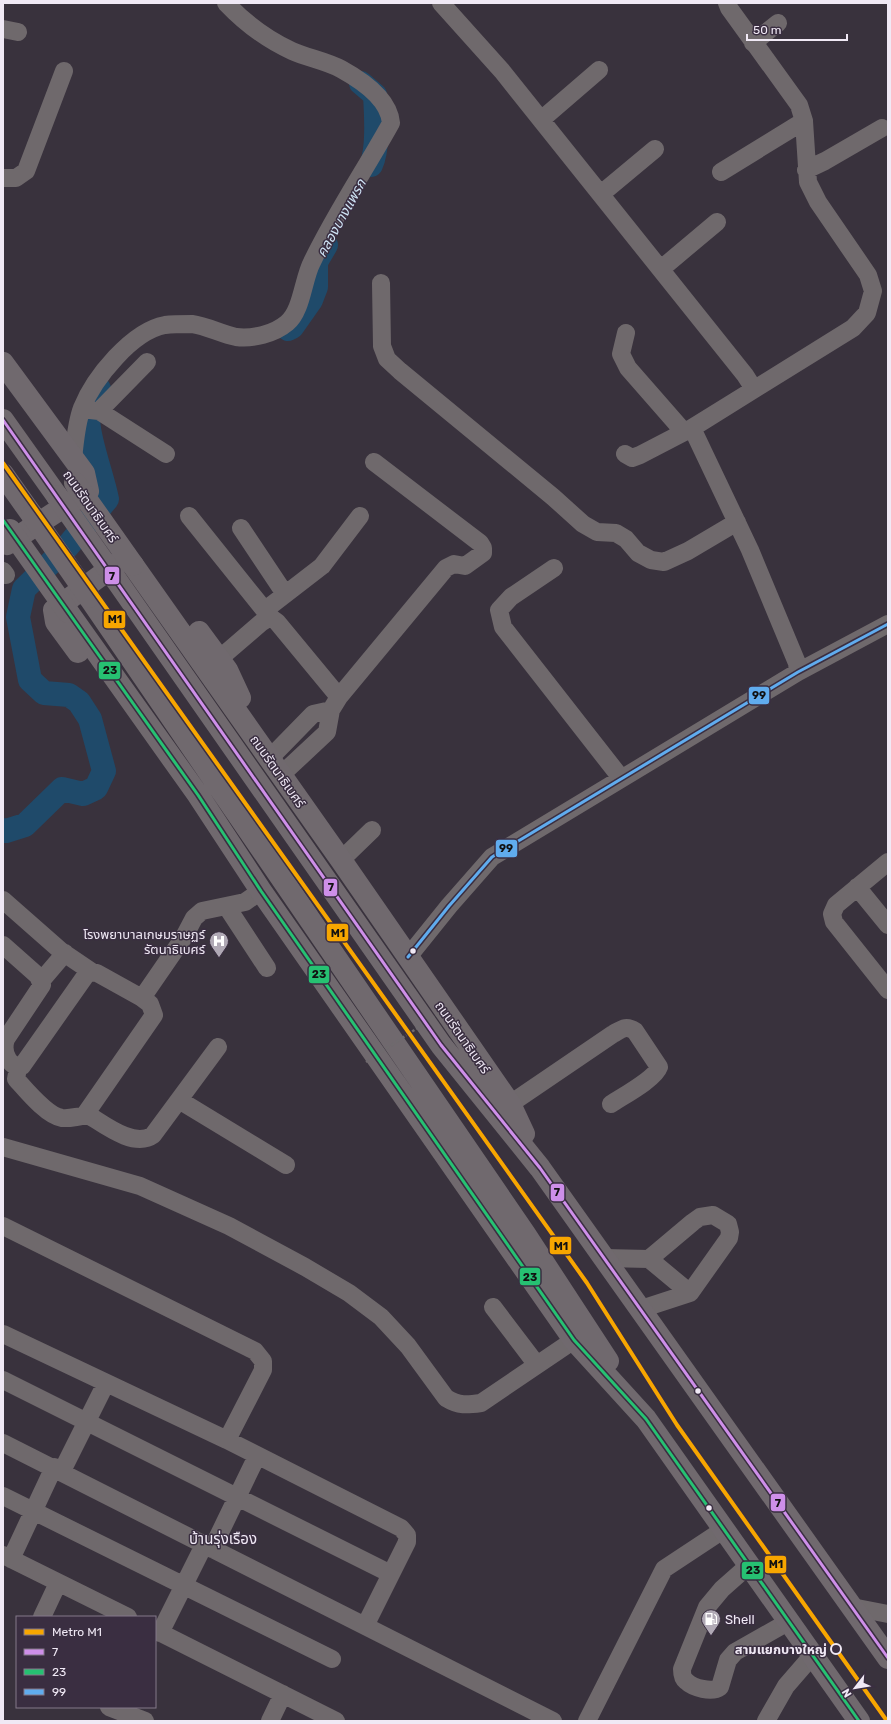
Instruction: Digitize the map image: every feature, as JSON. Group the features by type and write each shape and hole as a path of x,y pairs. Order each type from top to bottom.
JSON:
{"main road":[{"path":"3,363 84,473 88,491 7,544 5,530"},
{"name":"ถนนรัตนาธิเบศร์","path":"3,382 341,860 510,1104 540,1168"},
{"name":"ถนนรัตนาธิเบศร์","path":"3,420 441,1045 540,1168 888,1658"},
{"path":"3,474 526,1234 646,1419 722,1530 859,1721"},
{"path":"5,530 68,612 198,795 261,891 574,1340 646,1419"},
{"path":"198,795 139,736 56,622 54,610 134,551 144,556 227,670 271,761"}],"street":[{"path":"74,459 91,410 95,384 112,361 138,338 164,325 193,324 237,337 274,332 288,323 296,314 311,263 366,163 390,123 390,113 384,101 372,90 341,69 292,50 242,20 226,3"},
{"path":"441,3 502,71 745,374 754,389"},
{"path":"625,454 632,458 640,455 688,430 853,328 867,313 873,291 868,275 818,202 808,182 806,170 804,121 799,105 753,43 727,3"},
{"path":"753,43 778,23"},
{"path":"541,120 599,70"},
{"path":"3,178 16,178 26,171 64,71"},
{"path":"721,172 804,121"},
{"path":"806,170 825,161 882,128"},
{"path":"601,194 655,149"},
{"path":"661,269 717,222"},
{"path":"381,284 382,346 387,359 583,524 597,532 616,533 626,540 638,553 651,560 664,562 688,551 737,522"},
{"path":"626,333 622,354 628,368 688,430 737,522 794,656 798,672"},
{"path":"91,410 147,362"},
{"path":"91,410 166,454"},
{"path":"271,761 313,714 335,704 446,568 454,564 465,566 483,553 483,548 480,543 374,462"},
{"path":"189,516 268,614 277,622 335,704"},
{"path":"219,659 262,622 285,594 322,566 360,516"},
{"path":"241,528 285,594"},
{"path":"554,568 511,597 499,610 503,627 621,778"},
{"path":"408,957 449,906 492,857 798,672 888,624"},
{"path":"341,860 372,830"},
{"path":"886,868 858,887 836,905 832,914 834,922 888,990"},
{"path":"858,887 888,925"},
{"path":"142,998 184,937 194,918 202,911 227,907 245,902 261,891"},
{"path":"3,900 65,953 92,972 97,973 150,1004 154,1015 84,1116"},
{"path":"227,907 267,968"},
{"path":"3,945 42,980"},
{"path":"18,1068 13,1065 4,1053 3,1047 6,1039 42,985 42,980 65,953"},
{"path":"92,972 86,975 22,1066 18,1068 16,1079 38,1103 56,1117 71,1118 90,1116 130,1137 147,1139 152,1135 218,1047"},
{"path":"510,1104 613,1034 629,1027 635,1031 659,1067 658,1072 611,1104"},
{"path":"179,1100 286,1165"},
{"path":"3,1147 140,1186 228,1226 305,1267 349,1293 381,1317 408,1346 446,1398 454,1403 464,1406 481,1403 574,1340"},
{"path":"641,1309 690,1293 729,1238 730,1232 728,1224 713,1215 700,1217 649,1259"},
{"path":"3,1226 255,1352 263,1361 263,1370 227,1440"},
{"path":"604,1258 649,1259 690,1293"},
{"path":"493,1307 537,1365"},
{"path":"3,1334 227,1440 401,1528 407,1534 407,1542 365,1626"},
{"path":"3,1380 238,1496 391,1574"},
{"path":"106,1383 87,1421 7,1557 126,1616"},
{"path":"3,1443 58,1469 208,1547 553,1721"},
{"path":"257,1456 238,1496 158,1632 336,1721"},
{"path":"3,1496 332,1659"},
{"path":"587,1721 664,1569 722,1530"},
{"path":"748,1566 722,1589 707,1607 682,1669 683,1677 686,1682 710,1691 716,1690 720,1687 728,1660 735,1652 788,1622"},
{"path":"42,1616 58,1583"},
{"path":"852,1607 888,1614"},
{"path":"766,1721 786,1686 812,1656"},
{"path":"270,1721 283,1694"},
{"path":"112,1708 145,1721"}],"path":[{"path":"366,1062 452,1005"}],"waterway":[{"name":"คลองบางแพรก","path":"361,83 375,95 376,140 374,158 371,165"},
{"name":"คลองบางแพรก","path":"288,329 292,327 311,300 316,287 316,262 326,245"},
{"name":"คลองบางแพรก","path":"3,830 6,831 25,825 62,789 83,794 96,788 104,771 90,719 79,702 69,695 44,693 30,680 18,617 24,589 67,547 107,499 89,431 88,420 89,408 99,389"}],"metro line":[{"name":"M1","path":"3,463 587,1283 677,1425 887,1721"}],"transit line":[{"name":"7","path":"3,420 441,1045 540,1168 888,1658"},
{"name":"23","path":"3,520 198,795 261,891 574,1340 646,1419 859,1721"},
{"name":"99","path":"408,957 449,906 492,857 798,672 888,624"}],"place":[{"name":"โรงพยาบาลเกษมราษฏร์ รัตนาธิเบศร์","path":"219,958"},
{"name":"Shell","path":"711,1636"},
{"name":"สามแยกบางใหญ่","path":"836,1649"}],"district":[{"name":"บ้านรุ่งเรือง","path":"223,1539"}]}
